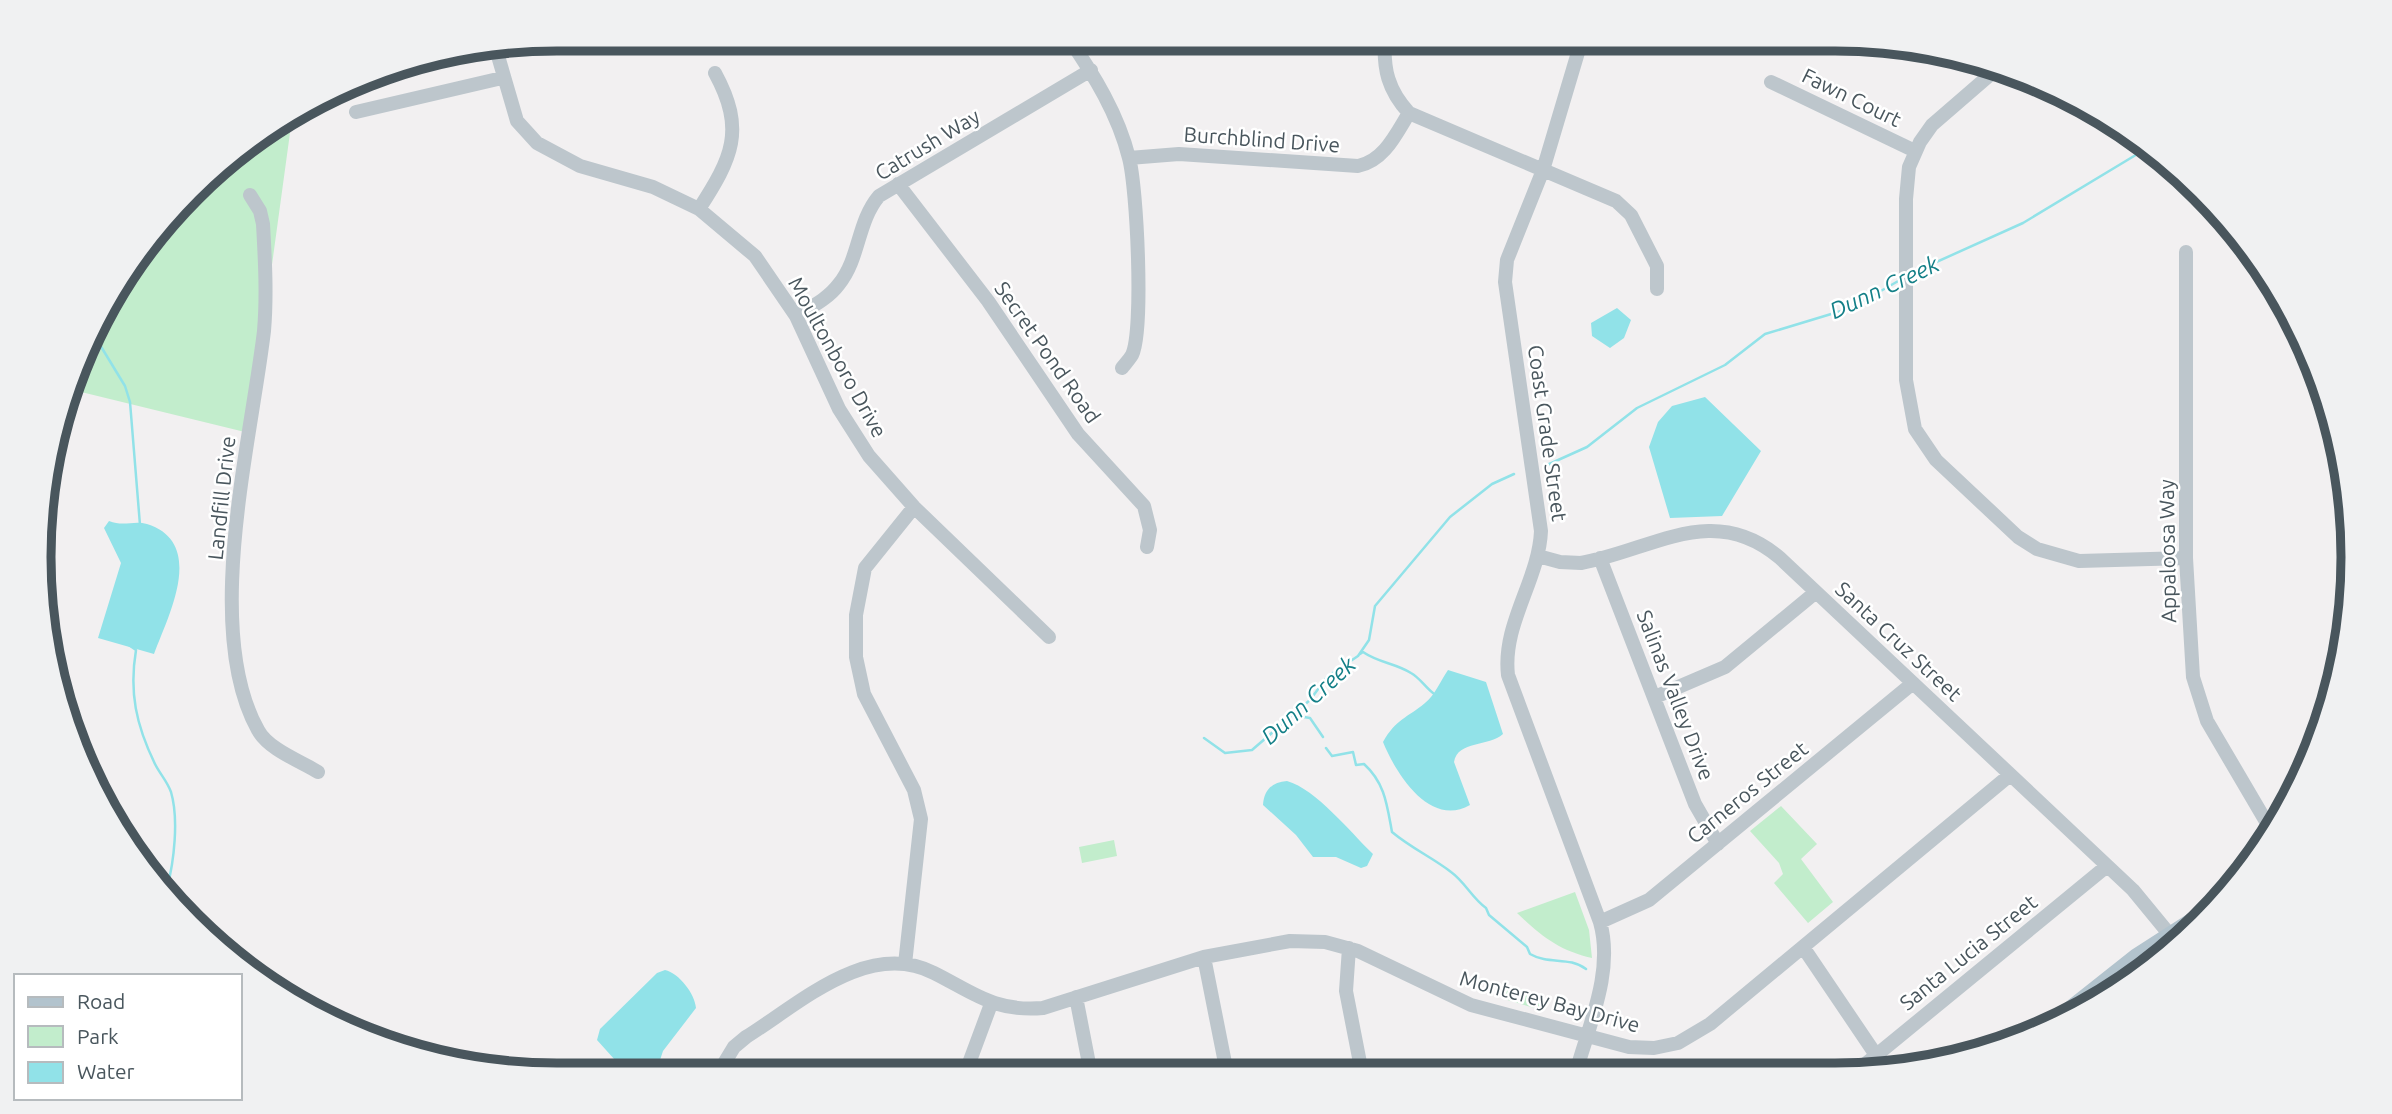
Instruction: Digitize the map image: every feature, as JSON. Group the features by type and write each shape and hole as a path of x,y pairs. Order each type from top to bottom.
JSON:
{"main road":[{"path":"2100,988 2178,929"}],"street":[{"path":"1078,51 1106,98 1129,158 1136,218 1138,310 1132,354 1122,368"},
{"path":"1385,51 1385,73 1391,89 1409,113 1616,201 1631,215 1657,266 1657,289"},
{"name":"Coast Grade Street","path":"1578,51 1543,170 1507,260 1505,282 1541,520 1538,556 1510,636 1508,675 1600,922 1605,959 1578,1063"},
{"name":"Moultonboro Drive","path":"497,54 517,121 537,143 580,166 653,187 699,209 755,256 796,316 845,418 869,456 914,507 1049,637"},
{"name":"Catrush Way","path":"796,316 826,298 840,284 850,267 868,210 879,196 1091,70"},
{"path":"699,209 725,169 734,131 727,95 715,73"},
{"path":"1990,75 1944,112 1915,151 1909,167 1906,199 1908,405 1915,429 1936,460 2018,537 2051,555 2094,562 2186,558"},
{"path":"356,112 502,78"},
{"name":"Fawn Court","path":"1771,82 1915,151"},
{"name":"Burchblind Drive","path":"1129,158 1179,154 1358,166 1368,164 1387,147 1409,113"},
{"name":"Secret Pond Road","path":"898,184 988,301 1078,434 1144,506 1150,530 1147,547"},
{"name":"Landfill Drive","path":"250,195 260,211 263,224 264,330 255,376 236,542 230,619 233,654 243,694 258,732 272,744 318,772"},
{"name":"Appaloosa Way","path":"2186,252 2186,558 2191,664 2197,696 2207,721 2266,822"},
{"path":"905,964 921,820 915,790 864,694 856,657 856,615 865,568 914,507"},
{"name":"Santa Cruz Street","path":"1538,556 1572,563 1601,558 1687,532 1721,529 1747,536 1770,550 1913,683 2107,866 2150,909 2170,934"},
{"name":"Salinas Valley Drive","path":"1601,558 1701,818 1718,844"},
{"path":"1655,697 1725,667 1815,592"},
{"name":"Carneros Street","path":"1600,922 1649,900 1913,683"},
{"name":"Monterey Bay Drive","path":"723,1063 746,1037 838,979 859,969 905,964 933,972 991,1004 1032,1009 1147,978 1204,957 1290,941 1325,942 1349,948 1385,961 1457,1000 1586,1036 1640,1049 1678,1043 1710,1024 2010,775"},
{"name":"Santa Lucia Street","path":"1868,1062 2107,866"},
{"path":"1803,947 1876,1055"},
{"path":"1349,948 1346,991 1360,1063"},
{"path":"1204,957 1225,1063"},
{"path":"1076,997 1089,1063"},
{"path":"969,1063 991,1004"}],"green space":[{"path":"291,127 249,433 79,391 103,333 155,249 176,223 223,176"},
{"path":"1781,806 1817,844 1801,859 1833,902 1808,923 1774,883 1783,874 1779,863 1750,831"},
{"path":"1114,840 1117,856 1082,863 1079,847"},
{"path":"1575,892 1589,930 1592,958 1551,941 1517,913"},
{"path":"1513,987 1543,995 1545,1000 1541,1010 1504,999 1507,990"}],"water":[{"path":"1617,308 1631,320 1624,338 1610,348 1592,336 1591,323"},
{"path":"1705,397 1761,451 1722,516 1670,518 1649,447 1658,422 1672,406"},
{"path":"109,521 147,524 165,533 175,547 179,563 178,582 174,601 154,654 98,638 121,563 104,528"},
{"path":"1448,670 1486,682 1503,734 1461,750 1457,755 1454,762 1470,805 1455,810 1428,804 1416,794 1396,769 1383,742 1397,724 1429,700"},
{"path":"1287,781 1321,802 1373,854 1367,866 1361,868 1336,857 1313,857 1296,835 1263,805 1270,788"},
{"path":"665,970 676,975 693,997 696,1008 663,1051 659,1063 616,1063 597,1040 600,1029 657,973"}],"waterway":[{"name":"Dunn Creek","path":"1912,273 2023,223 2140,153"},
{"name":"Dunn Creek","path":"1547,465 1587,447 1637,408 1725,365 1765,334 1851,308 1900,280"},
{"path":"99,343 125,386 130,402 140,525"},
{"path":"1204,738 1225,753 1252,750 1310,700 1327,677 1358,656 1369,640 1375,606 1450,517 1492,484 1514,474"},
{"path":"126,643 136,650 134,694 143,736 171,792 173,803 175,840 168,882"},
{"path":"1360,654 1363,652 1405,670 1417,677 1433,693"},
{"path":"1291,715 1310,718 1323,737"},
{"path":"1326,748 1332,756 1353,752 1356,765 1364,764 1381,787 1392,832 1456,876 1486,908 1489,915 1527,947 1530,954 1573,963 1586,969"}]}
